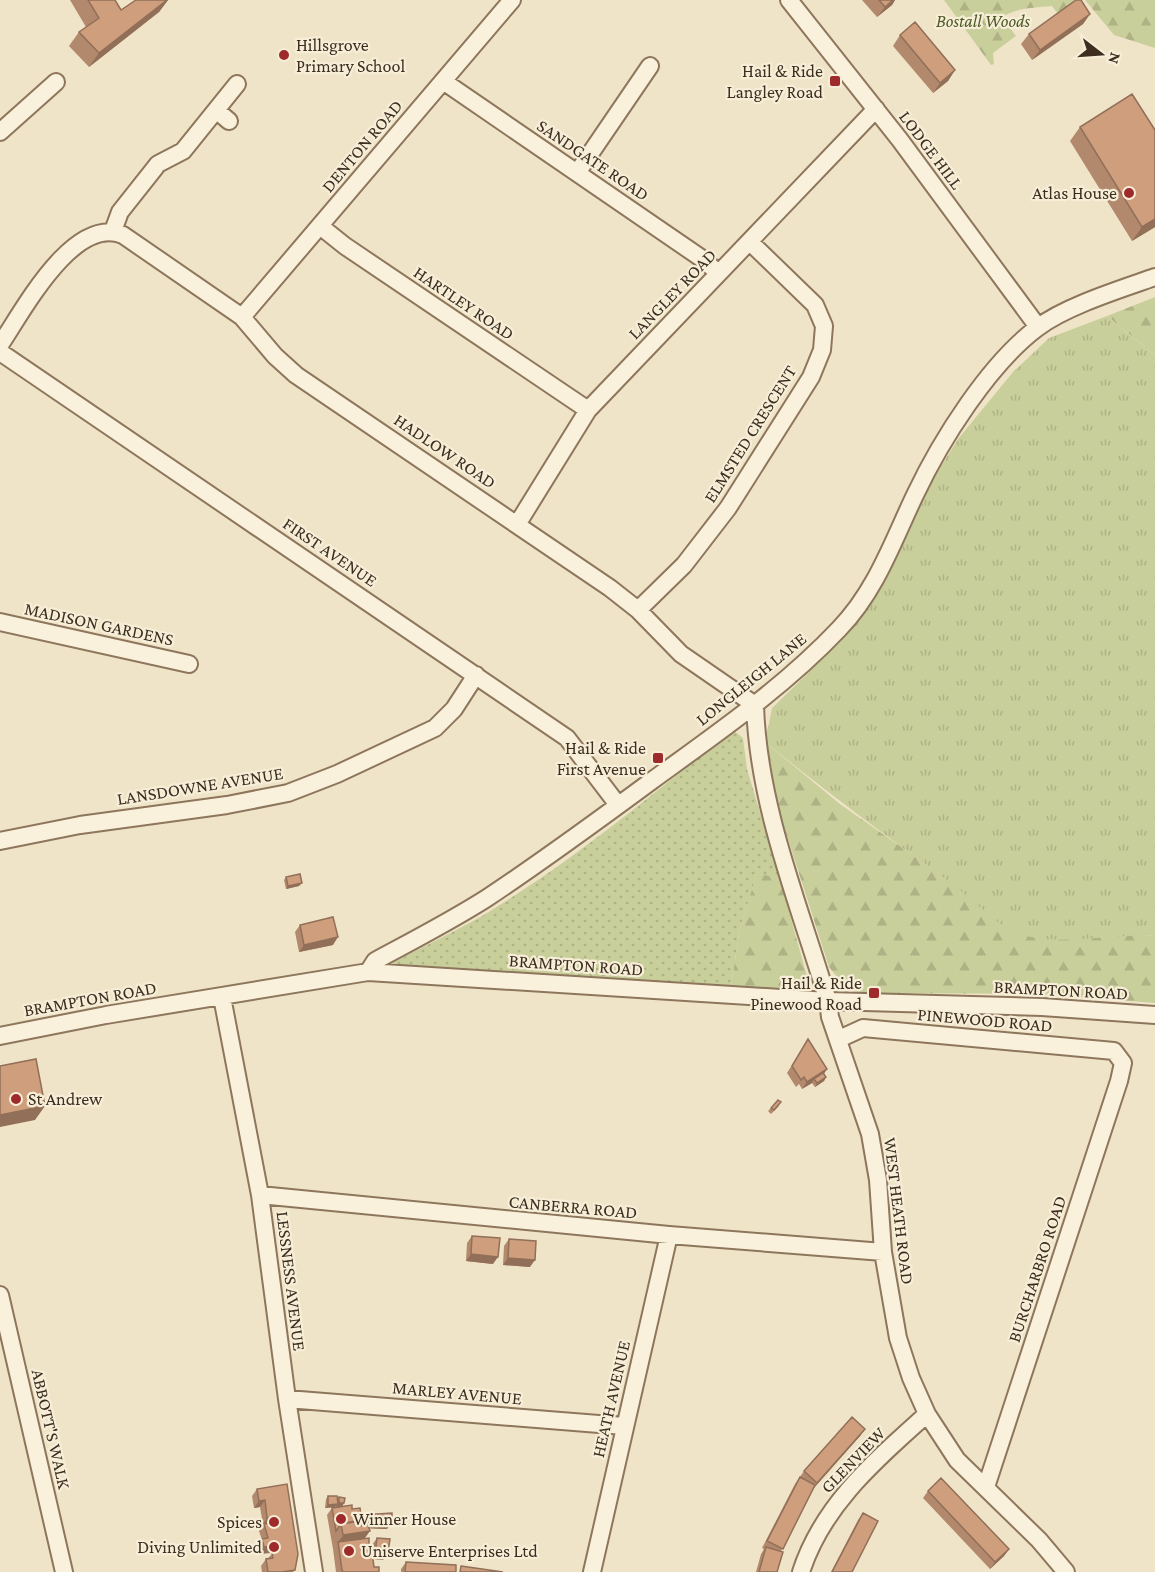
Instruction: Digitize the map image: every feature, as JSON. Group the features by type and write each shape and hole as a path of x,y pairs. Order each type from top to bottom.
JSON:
{"street":[{"name":"DENTON ROAD","path":"242,317 512,0"},
{"name":"LODGE HILL","path":"789,0 876,109 1038,327"},
{"path":"577,173 650,66"},
{"name":"SANDGATE ROAD","path":"443,81 704,260 718,273"},
{"path":"0,132 56,82"},
{"path":"0,345 58,261 89,238 103,232 114,231 120,212 158,164 183,151 237,84"},
{"name":"LANGLEY ROAD","path":"518,523 588,410 876,109"},
{"path":"216,110 229,121"},
{"name":"HARTLEY ROAD","path":"320,226 345,246 588,410"},
{"name":"HADLOW ROAD","path":"114,231 242,317 275,356 296,375 518,523 610,588 638,610 681,654 755,705"},
{"name":"ELMSTED CRESCENT","path":"638,610 684,565 728,507 811,377 822,350 824,326 815,305 750,242"},
{"name":"LONGLEIGH LANE","path":"368,972 375,961 486,898 618,806 755,705 827,642 858,606 884,565 927,471 951,429 1002,363 1038,327 1095,299 1155,277"},
{"name":"FIRST AVENUE","path":"0,352 567,738 618,806"},
{"name":"MADISON GARDENS","path":"0,622 189,664"},
{"name":"LANSDOWNE AVENUE","path":"0,841 80,825 227,805 288,793 337,774 435,729 454,709 476,675"},
{"name":"WEST HEATH ROAD","path":"755,705 757,747 773,822 828,1000 830,1017 870,1134 878,1180 883,1252 898,1338 927,1414 957,1460 1039,1540 1064,1571"},
{"name":"BRAMPTON ROAD","path":"0,1036 106,1015 368,972 828,1000 1042,1007 1155,1015"},
{"name":"LESSNESS AVENUE","path":"222,997 260,1195 287,1399 314,1572"},
{"name":"PINEWOOD ROAD","path":"839,1039 863,1028 1114,1051 1123,1063"},
{"name":"BURCHARBRO ROAD","path":"986,1487 1116,1093 1123,1063"},
{"name":"CANBERRA ROAD","path":"260,1195 669,1235 883,1252"},
{"name":"HEATH AVENUE","path":"592,1572 669,1235"},
{"name":"ABBOTT'S WALK","path":"0,1295 64,1572"},
{"name":"MARLEY AVENUE","path":"287,1399 624,1426"},
{"name":"GLENVIEW","path":"801,1572 824,1521 845,1491 927,1414"}],"green space":[{"name":"Bostall Woods","path":"944,0 1078,0 1058,14 1052,6 1021,10 1002,17 1016,36 993,53 994,64 991,65"},
{"path":"1085,0 1155,0 1155,48 1114,35"},
{"path":"1155,297 1155,355 1107,316"},
{"path":"1107,316 1155,355 1155,936 1070,940 1036,938 1011,931 765,742 772,708 841,641 864,612 907,535 932,481 958,439 1013,372 1049,338"},
{"path":"733,730 743,738 747,769 780,879 757,874 740,928 731,986 389,965 463,927 519,893 613,826"},
{"path":"765,742 840,804 947,879 1134,934 1155,936 1155,1003 1042,994 859,993 842,983 829,967 771,786"},
{"path":"757,873 780,879 808,980 800,991 731,986 740,928"}],"building":[{"path":"88,0 115,0 121,10 136,0 167,0 99,53 79,32 99,18"},
{"path":"879,0 893,0 885,7"},
{"path":"1076,0 1081,0 1090,14 1040,50 1029,34"},
{"path":"915,22 955,70 940,83 900,35"},
{"name":"Atlas House","path":"1132,94 1155,130 1155,219 1142,227 1080,127"},
{"path":"300,874 302,883 288,886 286,877"},
{"path":"333,917 338,937 304,945 300,925"},
{"path":"808,1039 827,1069 807,1082 804,1077 801,1080 792,1066"},
{"path":"36,1059 45,1106 0,1115 0,1066"},
{"path":"823,1073 826,1077 817,1083 814,1079"},
{"path":"778,1100 781,1102 774,1110 771,1108"},
{"path":"472,1236 500,1238 498,1257 471,1254"},
{"path":"509,1239 536,1241 535,1260 508,1258"},
{"path":"852,1417 865,1429 817,1483 804,1471"},
{"path":"800,1477 815,1485 783,1549 767,1541"},
{"path":"941,1478 1009,1549 995,1562 928,1491"},
{"path":"287,1484 298,1554 295,1570 268,1572 266,1559 273,1558 272,1553 279,1551 278,1545 264,1547 262,1539 268,1538 264,1524 273,1523 272,1518 267,1518 265,1500 259,1501 257,1489"},
{"path":"328,1496 337,1496 338,1504 328,1505"},
{"path":"339,1497 345,1498 344,1503 339,1503"},
{"path":"352,1505 352,1509 360,1508 361,1515 392,1513 392,1522 355,1521 341,1524 336,1531 332,1508"},
{"path":"863,1513 878,1521 852,1572 832,1572"},
{"path":"361,1521 362,1526 368,1525 370,1531 343,1535 341,1524"},
{"path":"369,1538 369,1547 376,1546 377,1538 390,1539 388,1553 360,1550 372,1552 374,1567 379,1567 379,1572 343,1572 338,1542"},
{"path":"766,1547 783,1552 777,1572 759,1572"},
{"path":"406,1562 456,1565 456,1572 405,1572"},
{"path":"461,1566 503,1572 460,1572"}],"place":[{"name":"Hillsgrove Primary School","path":"284,55"},
{"name":"Hail & Ride Langley Road","path":"835,81"},
{"name":"Atlas House","path":"1129,193"},
{"name":"Hail & Ride First Avenue","path":"658,758"},
{"name":"Hail & Ride Pinewood Road","path":"874,993"},
{"name":"St Andrew","path":"16,1099"},
{"name":"Winner House","path":"341,1519"},
{"name":"Spices","path":"274,1522"},
{"name":"Diving Unlimited","path":"274,1547"},
{"name":"Uniserve Enterprises Ltd","path":"349,1551"}]}
